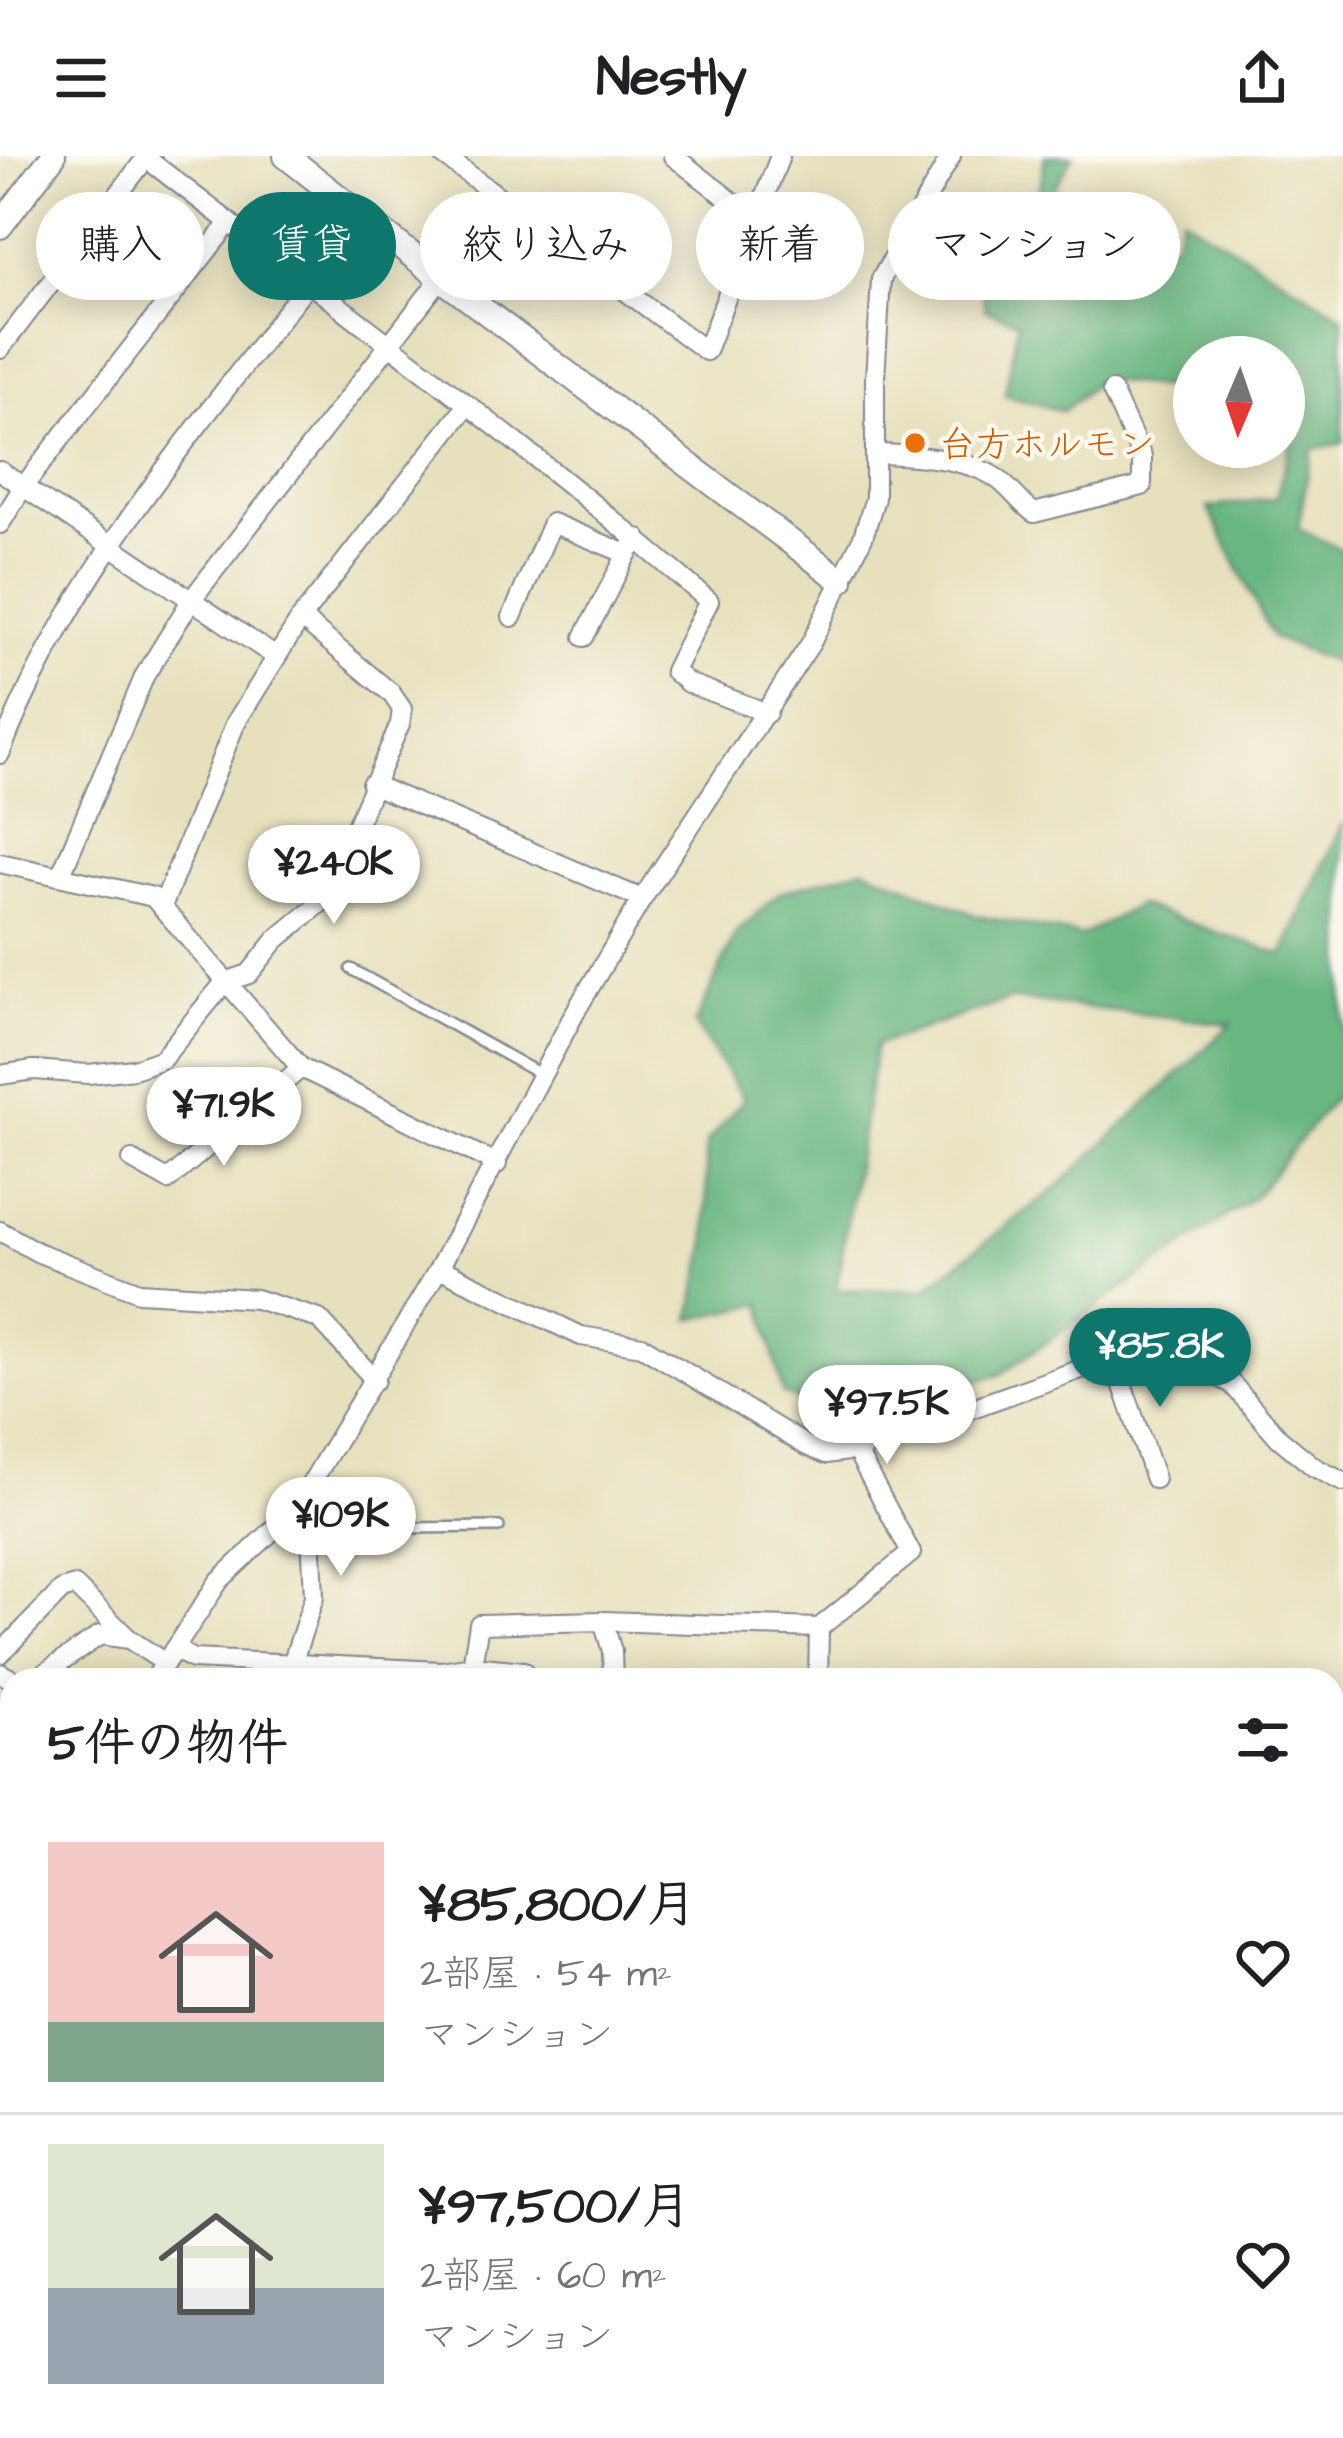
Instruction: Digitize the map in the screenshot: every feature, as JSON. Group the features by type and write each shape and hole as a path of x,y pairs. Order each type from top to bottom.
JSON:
{"street":[{"path":"0,226 53,156"},
{"path":"445,156 706,351 725,300"},
{"path":"673,156 720,192"},
{"path":"766,192 780,156"},
{"path":"164,1664 219,1581 288,1516 309,1487 439,1268 540,1074 643,899 811,643 863,537 875,498 880,279 951,156"},
{"path":"0,349 146,158 228,223"},
{"path":"303,161 420,260"},
{"path":"0,524 23,487 228,225"},
{"path":"0,754 56,629 108,544 295,300"},
{"path":"332,300 390,341 632,546 709,601 674,671 688,683 766,713"},
{"path":"61,874 145,675 192,599 423,300"},
{"path":"470,300 842,580"},
{"path":"878,454 936,456 999,480 1034,513 1142,486 1142,457 1112,391"},
{"path":"162,907 236,722 302,618 466,407"},
{"path":"0,471 276,657"},
{"path":"512,616 552,523 632,546"},
{"path":"584,637 632,546"},
{"path":"0,1075 34,1070 88,1074 134,1070 161,1058 225,982 248,974 276,940 324,901 400,724 401,709 391,693 302,618"},
{"path":"371,784 643,899"},
{"path":"0,863 153,896 301,1068 496,1164"},
{"path":"132,1160 168,1180 301,1068"},
{"path":"0,1232 139,1292 256,1299 319,1319 375,1380"},
{"path":"439,1268 581,1336 642,1346 826,1454 856,1450 1156,1342 1232,1384 1280,1438 1314,1467 1343,1482"},
{"path":"1114,1360 1155,1479"},
{"path":"472,1666 479,1624 603,1621 819,1628 911,1553 856,1450"},
{"path":"293,1661 314,1597 309,1487"},
{"path":"0,1654 62,1590 75,1586 129,1639 164,1664 193,1659 397,1668"},
{"path":"603,1621 613,1668"},
{"path":"818,1668 819,1628"},
{"path":"52,1668 100,1635 129,1639"},
{"path":"460,1668 489,1668"}],"lane":[{"path":"351,969 540,1074"},
{"path":"313,1529 499,1526"}],"green space":[{"path":"1045,156 1073,156 1052,192 1032,192 1040,189"},
{"path":"1182,216 1343,316 1343,443 1312,449 1298,528 1343,551 1343,666 1273,638 1208,508 1276,498 1284,468 1305,468 1305,336 1173,336 1173,389 1099,380 1063,411 1005,395 1018,322 985,310 984,300 1180,300"},
{"path":"1343,822 1343,1087 1254,1197 999,1375 839,1418 783,1394 762,1304 691,1319 707,1242 706,1144 744,1099 695,1024 736,933 781,892 865,868 977,916 1082,936 1138,905 1282,955","holes":["1011,999 1231,1024 1059,1186 924,1289 836,1290 876,1045"]}],"place":[{"name":"台方ホルモン","path":"915,443"}]}
